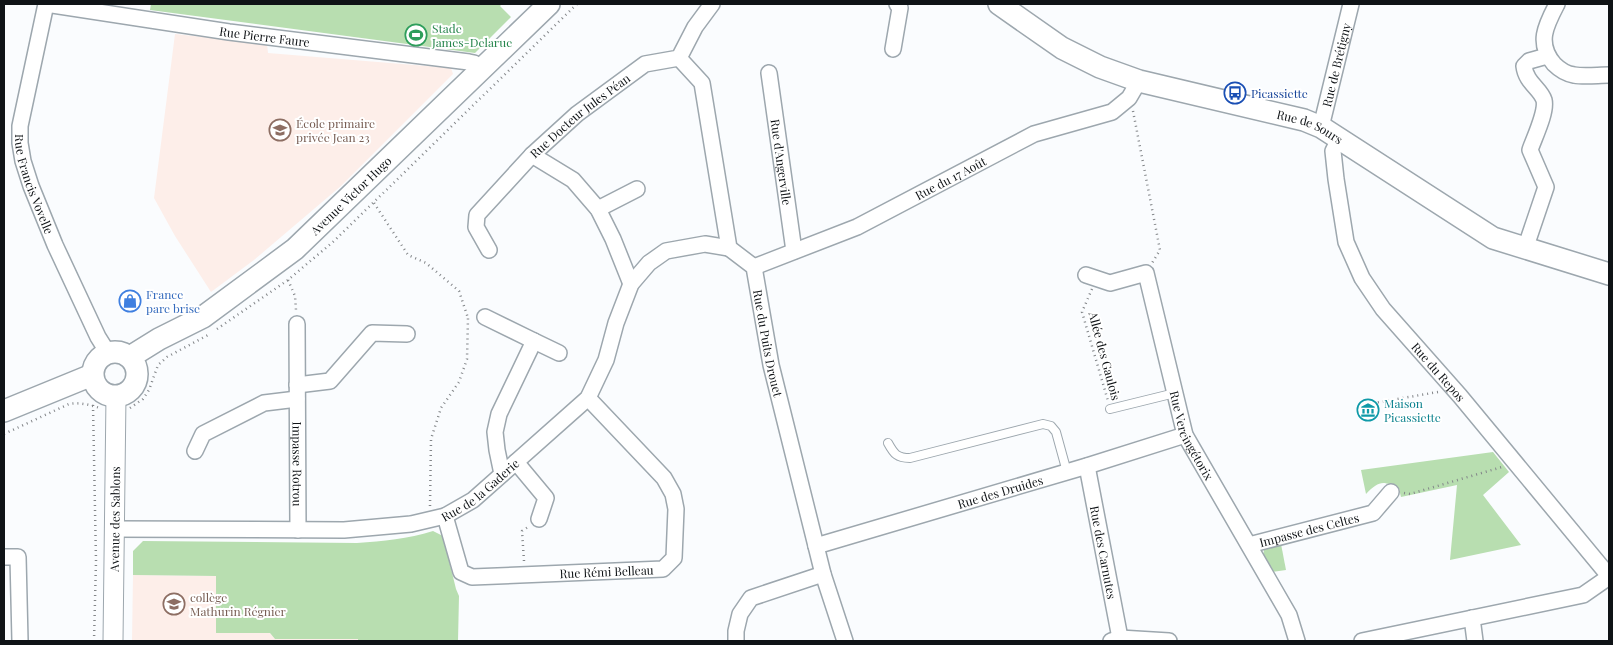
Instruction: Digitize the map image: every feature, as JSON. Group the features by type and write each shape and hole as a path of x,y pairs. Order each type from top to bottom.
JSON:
{"main road":[{"name":"Avenue Victor Hugo","path":"130,357 204,317 295,249 549,4"},
{"name":"Rue de Sours","path":"999,4 1062,48 1100,67 1138,82 1304,120 1321,127 1493,238 1609,274"},
{"path":"108,352 120,352 130,357 135,365 136,379 129,390 116,396 102,392 96,386 92,375 97,360 108,352"},
{"path":"4,410 92,375"}],"street":[{"name":"Rue Pierre Faure","path":"46,4 228,32 469,62 474,63 481,69"},
{"name":"Rue Francis Vovelle","path":"46,4 20,126 23,161 55,245 98,337 108,352"},
{"path":"712,4 695,27 680,58 702,83 730,248 754,267"},
{"path":"894,49 900,8 897,4"},
{"name":"Rue de Brétigny","path":"1321,127 1351,4"},
{"path":"1557,4 1547,23 1543,39 1547,56 1558,68 1574,75 1609,75"},
{"path":"1525,249 1546,188 1530,150 1544,108 1544,99 1525,74 1524,66 1529,61 1547,56"},
{"name":"Rue Docteur Jules Péan","path":"488,250 476,227 477,215 532,155 577,114 645,64 680,58"},
{"name":"Rue d'Angerville","path":"769,74 794,251"},
{"name":"Rue du 17 Août","path":"754,267 857,228 1034,134 1112,112 1129,98 1138,82"},
{"name":"Rue du Repos","path":"1339,139 1334,151 1336,179 1346,242 1362,278 1383,309 1454,389 1609,576"},
{"path":"532,155 573,180 598,209 613,239 631,284"},
{"path":"598,209 637,189"},
{"name":"Rue de la Gaderie","path":"114,530 344,530 411,524 445,516 473,500 588,398 606,360 616,323 631,284 649,263 666,251 705,244 730,248"},
{"name":"Rue du Puits Drouet","path":"754,267 771,365 822,574 845,641"},
{"path":"1091,277 1110,283 1146,273"},
{"name":"Rue Vercingétorix","path":"1146,273 1186,435 1289,616 1297,641"},
{"path":"485,317 559,353"},
{"name":"Impasse Rotrou","path":"297,324 298,530"},
{"path":"195,451 203,434 264,403 330,381 372,333 407,334"},
{"path":"502,474 495,432 499,414 534,341"},
{"name":"Avenue des Sablons","path":"113,641 116,396"},
{"name":"Rue Rémi Belleau","path":"445,516 461,572 472,577 663,569 674,558 676,509 673,494 664,478 588,398"},
{"name":"Rue des Druides","path":"816,546 1186,435"},
{"path":"516,462 546,498 539,519"},
{"name":"Rue des Carnutes","path":"1087,466 1115,640"},
{"name":"Impasse des Celtes","path":"1249,545 1373,513 1391,492"},
{"path":"4,557 18,557 20,641"},
{"path":"736,641 740,614 751,598 822,574"},
{"path":"1362,641 1583,595 1609,576"},
{"path":"1472,618 1475,641"},
{"path":"1115,640 1169,641"}],"lane":[{"path":"1110,409 1175,393"},
{"path":"888,443 894,454 900,458 910,458 1043,424 1051,426 1056,432 1067,472"}],"path":[{"path":"1132,108 1160,250 1146,273"},
{"path":"374,203 408,254 426,263 459,291 468,318 467,358 460,382 441,408 431,439 430,520"},
{"name":"Allée des Gaulois","path":"1091,277 1082,312 1110,409"},
{"path":"288,280 295,296 297,324"},
{"path":"468,318 485,317"},
{"path":"1368,404 1454,389"},
{"path":"93,405 96,561 94,641"},
{"path":"1391,492 1410,494 1515,463"},
{"path":"524,575 522,531 539,519"}],"shaded area":[{"name":"École primaire privée Jean 23","path":"175,34 267,44 268,53 451,68 453,74 341,186 254,260 211,292 175,236 154,198"},
{"name":"collège Mathurin Régnier","path":"133,575 216,576 216,633 270,633 275,639 358,639 358,641 132,641"}],"green space":[{"name":"Stade James-Delarue","path":"151,4 502,4 500,6 511,17 475,53 150,10"},
{"path":"1493,452 1509,472 1483,495 1521,545 1450,560 1457,485 1401,497 1399,489 1389,484 1381,483 1374,486 1366,494 1361,470"},
{"path":"433,531 443,536 459,596 458,641 275,639 270,633 216,633 216,576 133,575 133,551 143,541 357,543 405,538"},
{"path":"1281,544 1286,570 1272,572 1263,556 1264,550"}],"place":[{"name":"Stade James-Delarue","path":"416,35"},
{"name":"Picassiette","path":"1235,93"},
{"name":"École primaire privée Jean 23","path":"280,130"},
{"name":"France pare brise","path":"130,301"},
{"name":"Maison Picassiette","path":"1368,410"},
{"name":"collège Mathurin Régnier","path":"174,604"}]}
